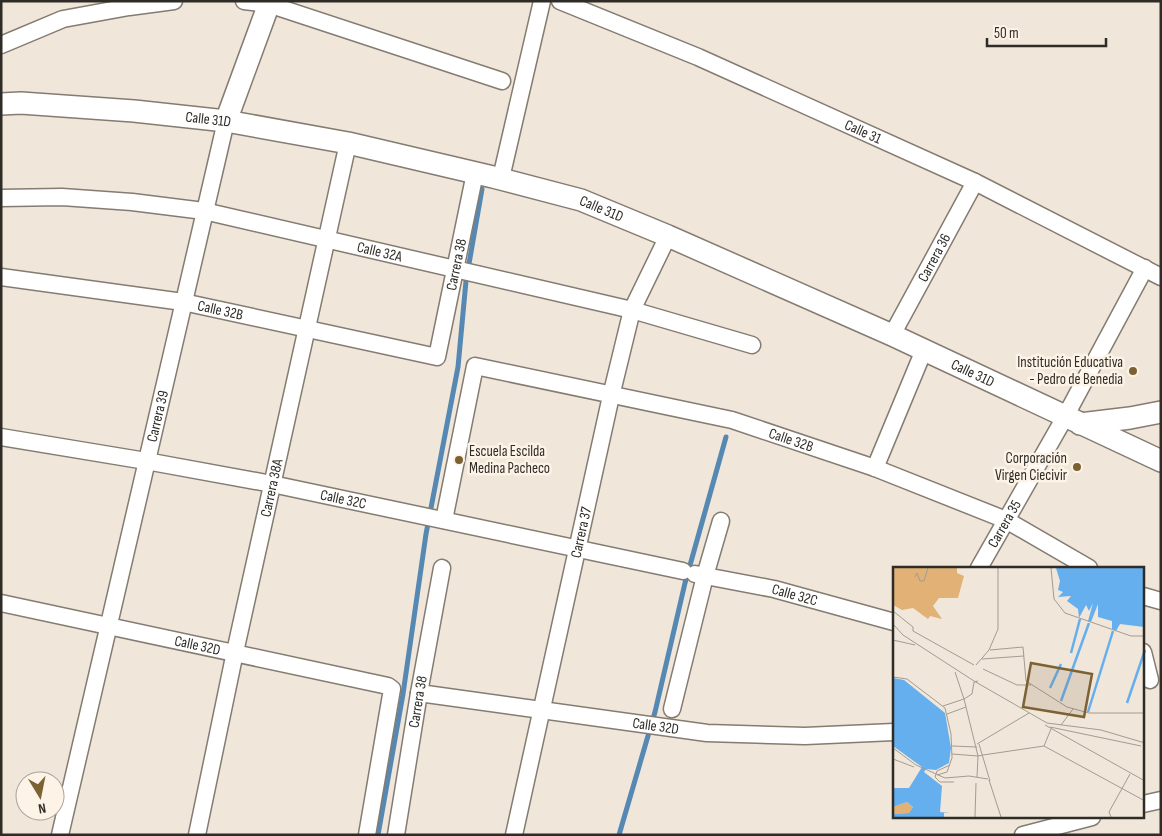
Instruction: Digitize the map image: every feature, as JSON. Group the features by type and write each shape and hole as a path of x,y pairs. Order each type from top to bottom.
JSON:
{"street":[{"path":"1,45 63,19 174,1"},
{"path":"244,1 269,3 502,81"},
{"path":"501,178 542,1"},
{"name":"Calle 31","path":"560,1 698,57 975,182 1161,276"},
{"name":"Carrera 39","path":"60,835 226,121 269,3"},
{"name":"Calle 31D","path":"1,104 21,103 134,111 226,121 348,143 501,178 581,200 668,236 892,335 1161,461"},
{"name":"Carrera 38A","path":"197,835 235,652 348,143"},
{"name":"Carrera 38","path":"437,357 463,272 475,172"},
{"name":"Carrera 36","path":"892,335 975,182"},
{"name":"Calle 32A","path":"1,198 62,198 132,202 204,211 632,310 752,345"},
{"name":"Carrera 37","path":"514,835 611,396 632,310 668,236"},
{"name":"Carrera 35","path":"980,567 1006,520 1072,420 1145,268"},
{"name":"Calle 32B","path":"1,278 183,302 437,357"},
{"path":"875,468 924,350"},
{"name":"Calle 32B","path":"441,519 475,366 732,420 875,468 1006,520 1087,567"},
{"path":"1072,420 1130,418 1161,412"},
{"name":"Calle 32C","path":"1,436 272,484 441,519 694,574 774,589 893,622"},
{"path":"672,709 694,574 720,521"},
{"name":"Carrera 38","path":"396,835 442,568"},
{"path":"1144,596 1161,601"},
{"name":"Calle 32D","path":"1,603 235,652 388,686 392,689"},
{"path":"1144,656 1151,680"},
{"name":"Carrera 38","path":"366,835 392,689"},
{"name":"Calle 32D","path":"419,693 708,733 805,736 893,729"},
{"path":"1144,804 1161,800"},
{"path":"1023,835 1088,818"}],"waterway":[{"path":"378,835 403,694 426,534 458,367 466,281 482,189"},
{"path":"619,835 655,712 685,583 726,437"}],"place":[{"name":"Institución Educativa - Pedro de Benedia","path":"1133,371"},
{"name":"Escuela Escilda Medina Pacheco","path":"459,460"},
{"name":"Corporación Virgen Ciecivir","path":"1077,467"}]}
